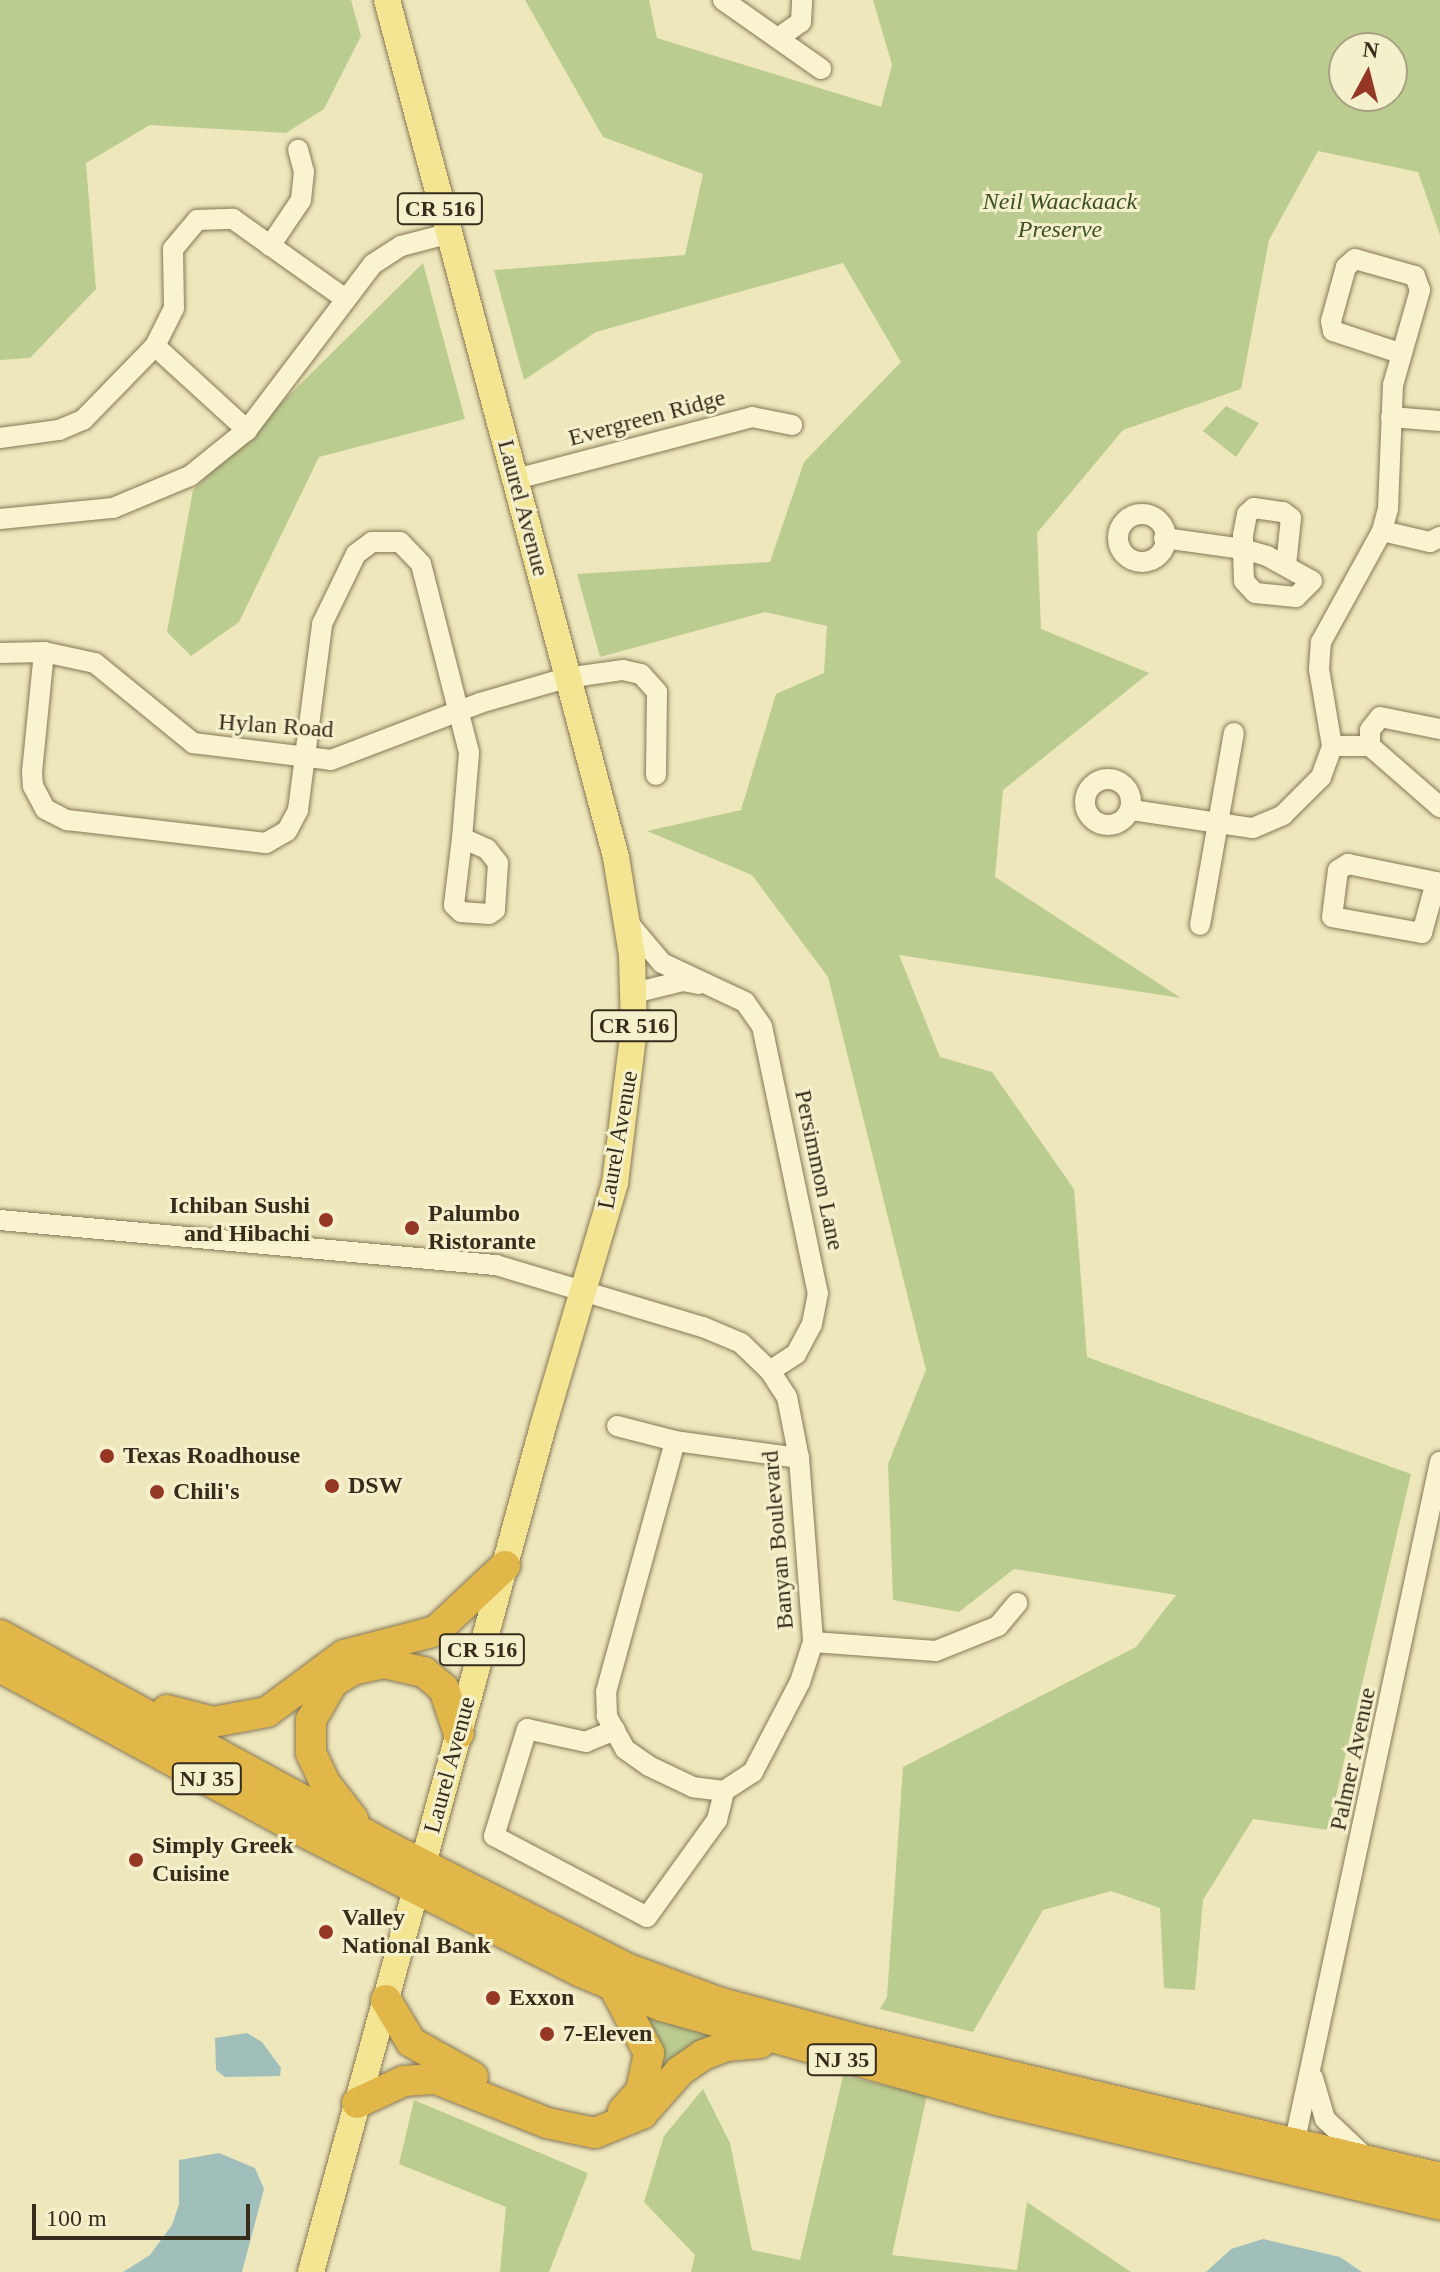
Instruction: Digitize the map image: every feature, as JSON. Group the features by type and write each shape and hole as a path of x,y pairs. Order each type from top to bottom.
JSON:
{"highway":[{"path":"76,1674 143,1704 203,1721 255,1717 344,1655 436,1631 505,1566"},
{"name":"NJ 35","path":"0,1635 376,1839 420,1876 614,1987 788,2045 999,2101 1292,2155 1369,2160 1440,2178"},
{"path":"376,1839 346,1813 311,1753 311,1720 328,1688 368,1665 412,1668 433,1676 444,1689 459,1734"},
{"name":"NJ 35","path":"0,1667 420,1876 629,1969 721,2003 1292,2155 1344,2181 1440,2205"},
{"path":"386,2000 400,2031 426,2052 510,2094 565,2115 600,2120 632,2103 649,2065 647,2041 614,1987"},
{"path":"357,2103 424,2077 547,2123 595,2133 642,2114 680,2071 703,2055 745,2043 788,2045"},
{"path":"1344,2181 1440,2229"}],"main road":[{"name":"Laurel Avenue","path":"311,2272 505,1566 585,1293 625,1133 634,993 628,923 601,792 566,678 516,479 447,234 387,0"}],"street":[{"path":"723,0 821,69"},
{"path":"778,38 801,22 802,0"},
{"path":"270,246 301,200 304,172 298,150"},
{"path":"0,438 59,430 83,420 155,346 174,308 173,249 187,227 220,216 270,246 344,298"},
{"path":"0,519 93,512 133,502 190,476 247,430 344,298 392,251 447,234"},
{"path":"1132,810 1253,828 1283,815 1316,784 1332,746 1319,669 1321,642 1382,531 1392,483 1391,417 1400,353 1419,282 1409,273 1361,259 1346,267 1330,326 1341,335 1400,353"},
{"path":"155,346 247,430"},
{"name":"Evergreen Ridge","path":"516,479 752,417 792,425"},
{"path":"1391,417 1440,421"},
{"path":"1164,538 1243,549 1286,565 1312,581 1296,597 1249,590 1243,549 1249,511 1288,513 1292,524 1286,565"},
{"path":"1382,531 1430,542 1440,537"},
{"path":"44,652 33,786 55,816 266,843 292,823 322,624 356,554 372,542 400,542 416,555 458,711 471,774 462,838"},
{"name":"Hylan Road","path":"0,653 44,652 81,658 109,670 171,730 193,743 331,760 358,753 458,711 566,678 623,670 641,674 657,692 656,775"},
{"path":"1370,746 1370,730 1380,717 1440,729"},
{"path":"1200,925 1234,733"},
{"path":"1332,746 1370,746 1440,807"},
{"path":"1111,780 1125,783 1132,810 1118,824 1088,817 1091,782 1111,780"},
{"path":"1341,865 1438,873 1422,933 1332,917 1330,908 1341,865"},
{"name":"Persimmon Lane","path":"628,923 662,963 745,1002 762,1026 818,1293 812,1324 796,1354 770,1371"},
{"name":"Persimmon Lane","path":"634,993 683,981 715,986"},
{"name":"Banyan Boulevard","path":"0,1220 201,1236 383,1259 468,1261 539,1276 585,1293 703,1327 741,1343 770,1371 787,1397 799,1458 813,1642 800,1682 753,1772 724,1791"},
{"path":"617,1426 675,1441 799,1458"},
{"path":"615,1730 586,1742 527,1729 494,1836 647,1917 717,1820 724,1791 693,1787 649,1766 625,1749 615,1730 607,1716 606,1692 675,1441"},
{"name":"Palmer Avenue","path":"1292,2155 1440,1462"},
{"path":"813,1642 936,1651 998,1626 1017,1603"},
{"name":"Palmer Avenue","path":"1311,2065 1325,2119 1369,2160"}],"green space":[{"path":"0,0 351,0 361,36 324,109 286,133 150,125 86,163 96,289 30,358 0,360"},
{"name":"Neil Waackaack Preserve","path":"525,0 649,0 657,38 881,107 892,65 873,0 1440,0 1440,235 1418,172 1318,151 1269,240 1241,389 1123,430 1037,533 1041,629 1149,673 1003,790 995,877 1181,998 899,955 940,1057 992,1072 1074,1189 1087,1357 1411,1474 1328,1830 1253,1819 1203,1900 1195,1990 1164,1988 1160,1908 1111,1891 1043,1910 973,2032 880,2009 887,1997 903,1767 1136,1647 1176,1595 1014,1569 959,1612 893,1600 888,1464 926,1370 828,977 752,875 647,831 741,810 776,694 824,673 827,626 765,612 600,657 577,574 770,562 804,462 901,362 843,263 596,332 524,380 494,270 685,255 703,174 603,137"},
{"path":"423,263 465,419 319,457 239,622 191,656 167,632 193,490"},
{"path":"1226,406 1259,423 1236,457 1203,431"},
{"path":"648,2016 720,2038 651,2095 645,2018"},
{"path":"843,2076 927,2095 892,2255 1017,2270 1027,2202 1131,2272 691,2272 695,2255 644,2202 664,2136 703,2089 730,2143 752,2250 800,2260"},
{"path":"414,2100 588,2173 549,2272 500,2272 506,2207 399,2164"}],"water":[{"path":"247,2033 262,2042 281,2068 280,2076 225,2077 216,2070 215,2038"},
{"path":"219,2153 255,2168 264,2189 242,2272 123,2272 150,2255 172,2225 179,2204 179,2160"},
{"path":"1263,2239 1340,2257 1362,2272 1206,2272 1231,2249"}],"place":[{"name":"Ichiban Sushi and Hibachi","path":"326,1220"},
{"name":"Palumbo Ristorante","path":"412,1228"},
{"name":"Texas Roadhouse","path":"107,1456"},
{"name":"DSW","path":"332,1486"},
{"name":"Chili's","path":"157,1492"},
{"name":"Simply Greek Cuisine","path":"136,1860"},
{"name":"Valley National Bank","path":"326,1932"},
{"name":"Exxon","path":"493,1998"},
{"name":"7-Eleven","path":"547,2034"}]}
